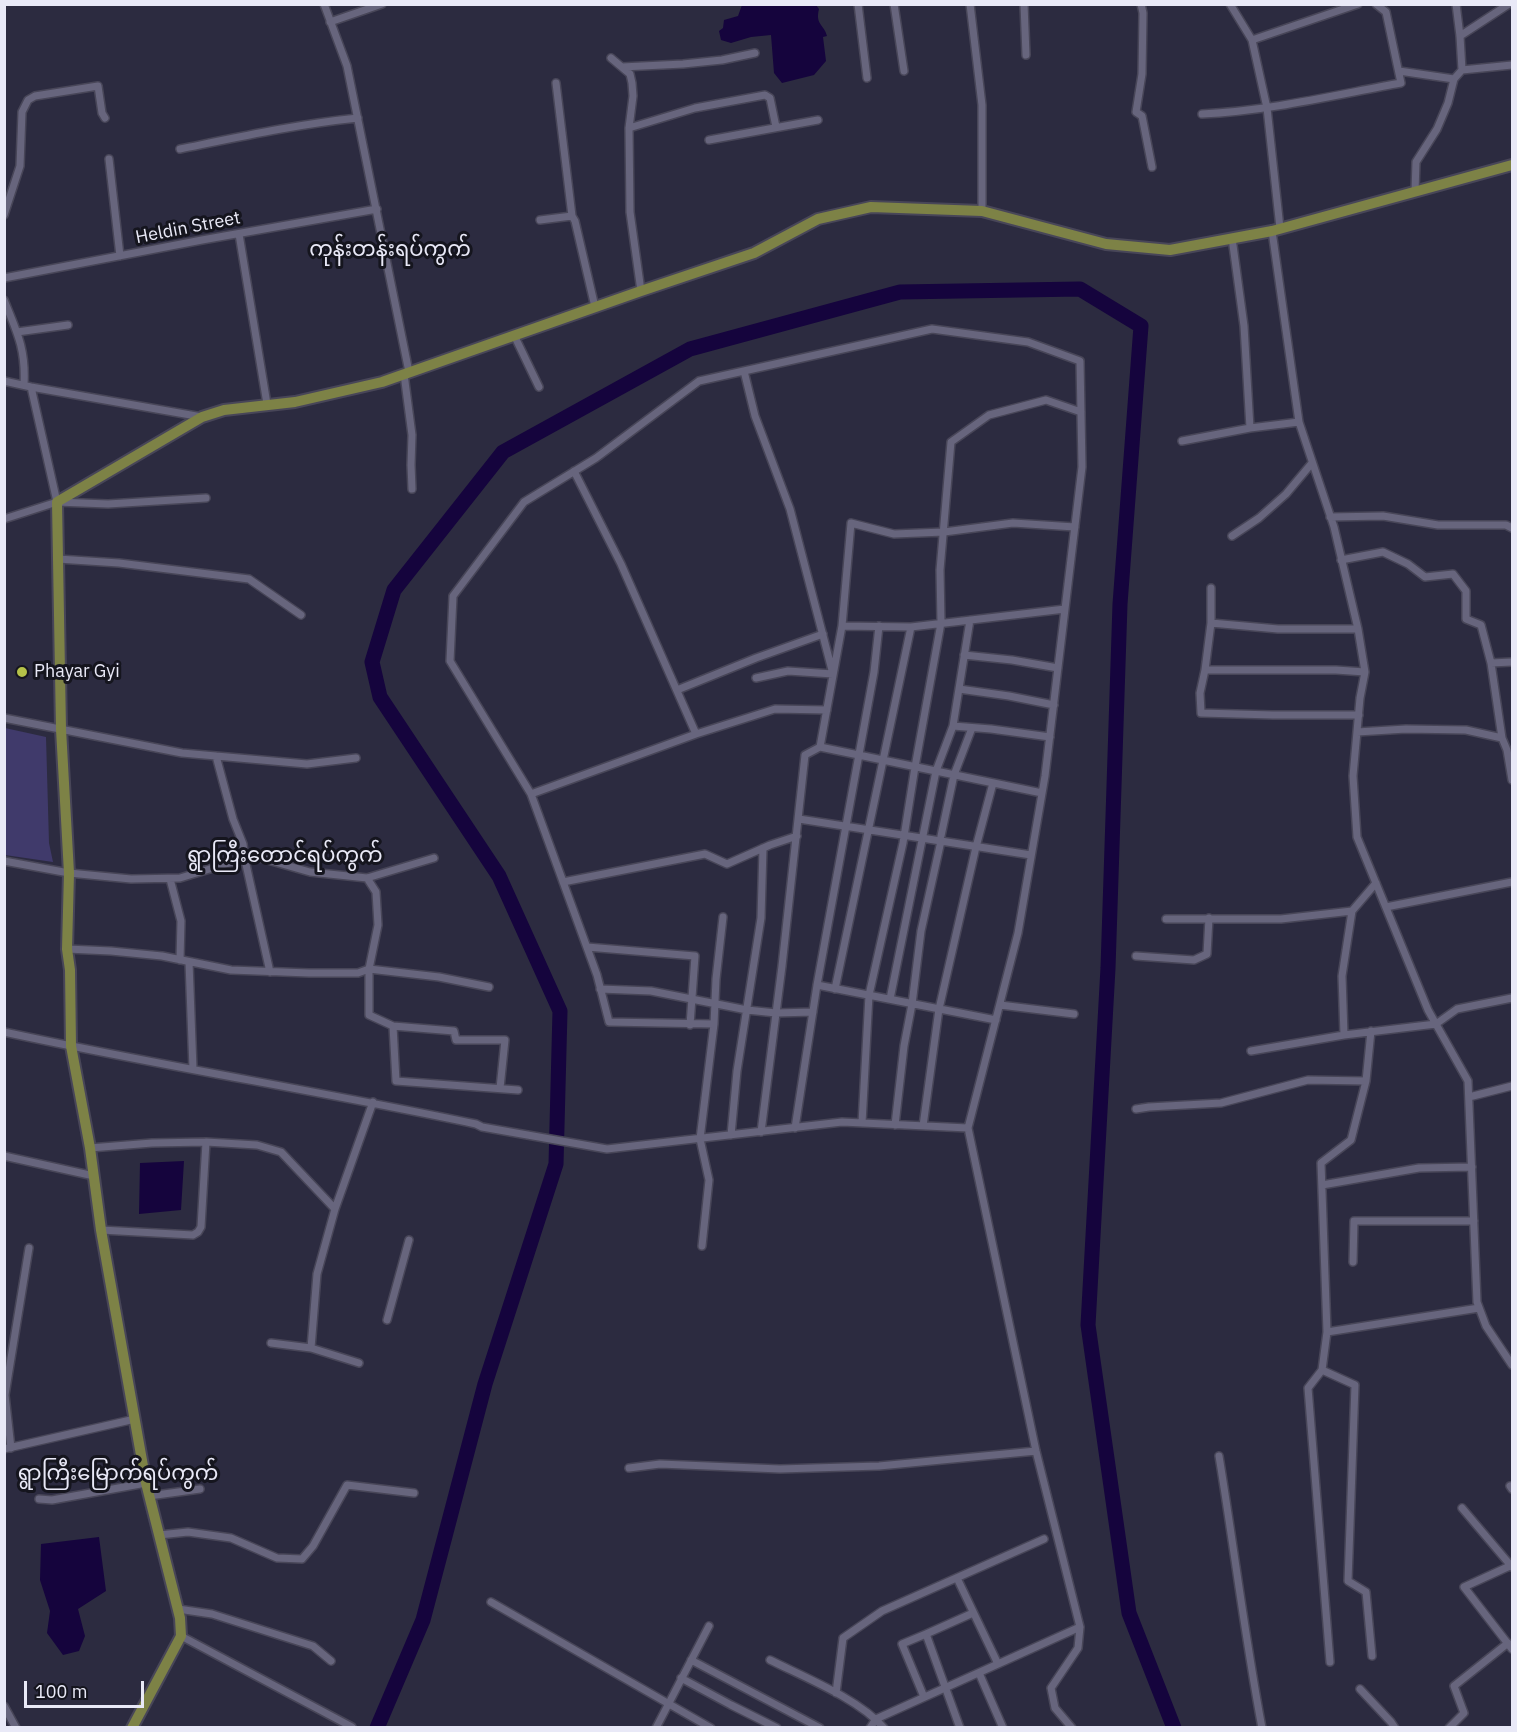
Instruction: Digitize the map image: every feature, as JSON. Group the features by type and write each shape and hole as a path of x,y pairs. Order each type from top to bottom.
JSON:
{"main road":[{"path":"132,1728 181,1636 180,1618 146,1483 71,1046 68,949 69,873 61,729 57,502 202,417 224,410 295,402 382,382 754,253 818,219 871,207 982,211 1106,244 1170,250 1276,229 1512,165"}],"street":[{"path":"324,4 347,66 377,209 406,373 412,435 412,489"},
{"path":"330,22 382,4"},
{"path":"858,4 867,78"},
{"path":"894,4 903,71"},
{"path":"970,4 982,105 982,211"},
{"path":"1024,4 1026,55"},
{"path":"1141,4 1143,13 1142,74 1136,112 1142,116 1152,167"},
{"path":"1230,4 1252,40 1267,108 1276,229 1299,422 1330,517 1358,629 1365,672 1353,776 1357,837 1428,1010 1468,1081 1476,1302 1486,1326 1512,1365"},
{"path":"1252,40 1358,4"},
{"path":"1202,114 1267,108 1401,83 1386,12 1376,4"},
{"path":"1456,4 1462,70"},
{"path":"1460,36 1509,4"},
{"path":"622,67 722,60 755,53"},
{"path":"611,58 630,74 632,83 630,212 641,291"},
{"path":"1415,192 1416,162 1437,129 1448,103 1454,79 1462,70 1512,65"},
{"path":"1399,71 1454,79"},
{"path":"556,84 572,216 595,307"},
{"path":"4,215 20,166 22,112 27,100 35,96 98,86 102,113 105,118"},
{"path":"630,128 695,108 765,95 770,98 776,128"},
{"path":"180,149 291,127 358,118"},
{"path":"709,140 818,120"},
{"path":"109,159 120,256"},
{"name":"Heldin Street","path":"4,278 377,209"},
{"path":"540,220 572,216"},
{"path":"239,234 267,404"},
{"path":"1232,238 1244,326 1250,428"},
{"path":"4,300 23,348 28,386 57,502"},
{"path":"17,332 68,325"},
{"path":"714,1024 609,1022 586,947 531,794 450,661 453,596 524,502 596,458 699,381 932,329 1028,342 1080,361 1082,467 1042,793 1018,933 968,1128 1036,1451 1080,1627 1078,1648 1051,1688 1055,1708 1072,1728"},
{"path":"514,335 539,387"},
{"path":"744,370 755,416 790,509 834,674"},
{"path":"4,381 202,417"},
{"path":"862,1124 869,995 904,835 941,623 940,570 951,442 989,415 1046,400 1081,412"},
{"path":"1182,441 1250,428 1299,422"},
{"path":"1232,536 1259,518 1286,494 1312,463"},
{"path":"574,471 621,564 696,734"},
{"path":"4,519 57,502 108,504 206,498"},
{"path":"1330,517 1383,516 1438,525 1506,525 1512,528"},
{"path":"820,747 842,626 851,523 894,534 944,532 1013,523 1075,527"},
{"path":"1341,561 1383,552 1407,564 1425,577 1453,574 1466,591 1466,619 1481,624 1491,663 1502,738 1508,750 1512,780"},
{"path":"58,559 119,563 249,579 301,615"},
{"path":"1211,588 1211,623 1200,693 1201,713 1359,715"},
{"path":"842,626 911,627 1065,609"},
{"path":"890,999 936,771 954,726 970,620"},
{"path":"1211,623 1278,630 1358,629"},
{"path":"795,1128 845,826 874,672 879,626"},
{"path":"835,989 911,627"},
{"path":"677,690 823,634"},
{"path":"964,655 1058,668"},
{"path":"1491,663 1512,662"},
{"path":"1204,670 1365,672"},
{"path":"756,678 788,671 834,674"},
{"path":"959,689 1054,705"},
{"path":"531,794 696,734 775,710 827,710"},
{"path":"4,718 182,753 307,764 356,758"},
{"path":"954,726 1050,737"},
{"path":"895,1125 921,931 954,775 972,728"},
{"path":"1357,732 1406,729 1466,730 1502,738"},
{"path":"761,1132 806,755 820,747 1042,793"},
{"path":"216,756 233,819 243,844 270,972"},
{"path":"923,1126 939,1009 993,783"},
{"path":"800,819 924,838 941,838 976,847 1032,855"},
{"path":"563,882 705,854 727,864 797,836"},
{"path":"731,1135 737,1071 761,918 763,848"},
{"path":"5,863 69,873 131,879 170,879 236,861 261,858 310,872 367,878 434,858"},
{"path":"367,878 376,891 378,925 369,969 369,1015 393,1026 454,1030 456,1040 505,1040 500,1088"},
{"path":"170,879 181,921 180,960"},
{"path":"1386,907 1512,882"},
{"path":"1344,1035 1342,976 1352,911 1376,884"},
{"path":"1166,919 1281,919 1352,911"},
{"path":"702,1246 709,1180 700,1139 714,1024 723,917"},
{"path":"1136,956 1194,960 1208,954 1209,918"},
{"path":"586,947 695,956 690,1025"},
{"path":"68,949 162,956 231,970 357,973 369,969 439,977 489,987"},
{"path":"189,962 193,1069"},
{"path":"818,985 996,1020"},
{"path":"600,989 651,992 747,1010 813,1012"},
{"path":"1251,1051 1344,1035 1436,1024 1457,1009 1512,998"},
{"path":"1000,1005 1074,1014"},
{"path":"393,1026 396,1081 518,1090"},
{"path":"4,1032 373,1102 482,1127 608,1149 842,1122 968,1128"},
{"path":"1330,1662 1308,1388 1322,1370 1327,1332 1321,1163 1351,1140 1366,1081 1371,1032"},
{"path":"1136,1109 1221,1103 1308,1080 1366,1081"},
{"path":"1469,1097 1512,1086"},
{"path":"311,1348 317,1274 335,1209 373,1102"},
{"path":"101,1230 193,1235 198,1232 201,1227 206,1142"},
{"path":"90,1148 152,1143 257,1144 281,1152 305,1180 335,1209"},
{"path":"4,1156 94,1176"},
{"path":"1322,1185 1419,1168 1472,1167"},
{"path":"1353,1262 1354,1221 1474,1221"},
{"path":"387,1320 409,1240"},
{"path":"29,1248 5,1395 8,1448 135,1419"},
{"path":"1327,1332 1479,1308"},
{"path":"271,1342 311,1348 359,1364"},
{"path":"1322,1370 1355,1385 1348,1581 1366,1592 1372,1656"},
{"path":"629,1468 660,1464 780,1469 879,1466 1036,1451"},
{"path":"1219,1456 1234,1546 1248,1657 1262,1728"},
{"path":"39,1499 52,1500 146,1483"},
{"path":"159,1536 188,1532 231,1538 277,1558 302,1559 313,1546 347,1485 414,1493"},
{"path":"149,1496 200,1489"},
{"path":"1449,1728 1464,1713 1454,1686 1510,1646 1464,1587 1512,1566 1462,1508"},
{"path":"836,1693 843,1638 882,1611 1044,1539"},
{"path":"957,1578 998,1664"},
{"path":"491,1602 711,1728"},
{"path":"178,1609 212,1614 313,1646 331,1661"},
{"path":"924,1698 902,1644 973,1612"},
{"path":"656,1728 709,1626"},
{"path":"870,1728 876,1719 1080,1627"},
{"path":"926,1634 960,1728"},
{"path":"181,1636 352,1727"},
{"path":"691,1660 820,1728"},
{"path":"770,1660 836,1693 876,1719 884,1728"},
{"path":"979,1673 1003,1728"},
{"path":"681,1678 777,1728"},
{"path":"1360,1689 1395,1728"},
{"path":"4,1706 16,1728"}],"shaded area":[{"path":"742,5 816,5 819,9 819,21 827,36 823,37 826,61 814,75 782,83 774,73 771,35 751,37 731,43 721,40 719,31 723,28 724,20 738,16"},
{"path":"5,728 46,737 49,843 53,862 5,855"},
{"path":"184,1161 181,1210 139,1214 140,1163"},
{"path":"99,1537 106,1591 78,1609 85,1636 79,1651 63,1655 47,1633 50,1611 40,1580 41,1544"}],"waterway":[{"path":"377,1728 423,1620 485,1384 556,1164 560,1011 499,876 380,697 372,662 394,590 503,452 690,349 900,292 1080,289 1141,326 1120,604 1108,968 1088,1325 1129,1613 1174,1728"}],"place":[{"name":"Phayar Gyi","path":"22,672"}],"district":[{"name":"ကုန်းတန်းရပ်ကွက်","path":"390,250"},
{"name":"ရွာကြီးတောင်ရပ်ကွက်","path":"285,856"},
{"name":"ရွာကြီးမြောက်ရပ်ကွက်","path":"118,1474"}]}
